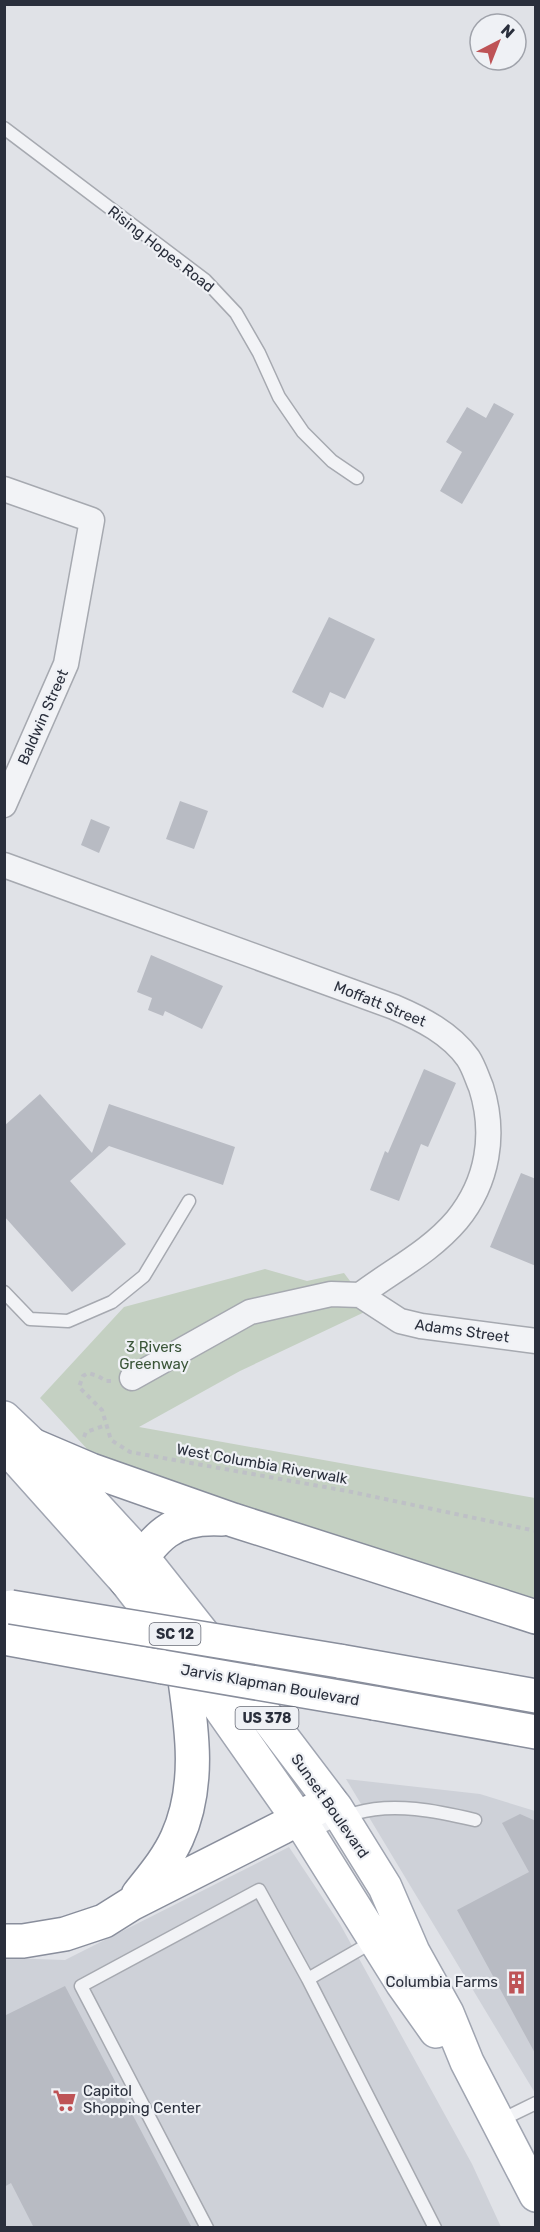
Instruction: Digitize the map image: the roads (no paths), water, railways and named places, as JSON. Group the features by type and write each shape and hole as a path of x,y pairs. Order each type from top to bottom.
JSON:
{"main road":[{"name":"Sunset Boulevard","path":"4,1418 17,1444 84,1494 134,1569 229,1667 336,1810 385,1887 413,1952 447,2013 467,2062 535,2193"},
{"path":"17,1444 232,1520 536,1617"},
{"path":"134,1569 162,1533 182,1522 200,1518 232,1520"},
{"name":"Sunset Boulevard","path":"134,1569 172,1659 237,1730 438,2033 467,2062"},
{"name":"SC 12","path":"8,1606 536,1696"},
{"path":"4,1638 49,1653"},
{"path":"4,1660 49,1653"},
{"name":"Jarvis Klapman Boulevard","path":"49,1653 172,1659 374,1703 536,1732"},
{"path":"131,1904 162,1866 177,1840 187,1812 192,1779 193,1741 172,1659"},
{"path":"4,1941 23,1941 65,1934 104,1921 131,1904 336,1810"}],"street":[{"name":"Baldwin Street","path":"4,489 92,520 66,664 4,805"},
{"name":"Moffatt Street","path":"4,865 421,1018 439,1030 468,1059 484,1098 488,1119 489,1145 486,1165 479,1185 470,1203 441,1237 360,1295"},
{"path":"132,1377 250,1312 331,1294 360,1295"},
{"name":"Adams Street","path":"360,1295 399,1321 536,1341"}],"lane":[{"name":"Rising Hopes Road","path":"4,128 205,280 236,313 259,353 279,397 303,432 332,461 357,478"},
{"path":"4,1292 30,1319 68,1322 112,1302 144,1276 189,1201"},
{"path":"336,1810 355,1813 385,1808 437,1811 475,1820"},
{"path":"207,2228 81,1986 259,1890 308,1979 435,2228"},
{"path":"308,1979 375,1941"},
{"path":"498,2121 536,2103"}],"place":[{"name":"Columbia Farms","path":"516,1982"},
{"name":"Capitol Shopping Center","path":"65,2100"}],"park label":[{"name":"3 Rivers Greenway","path":"154,1356"}]}
